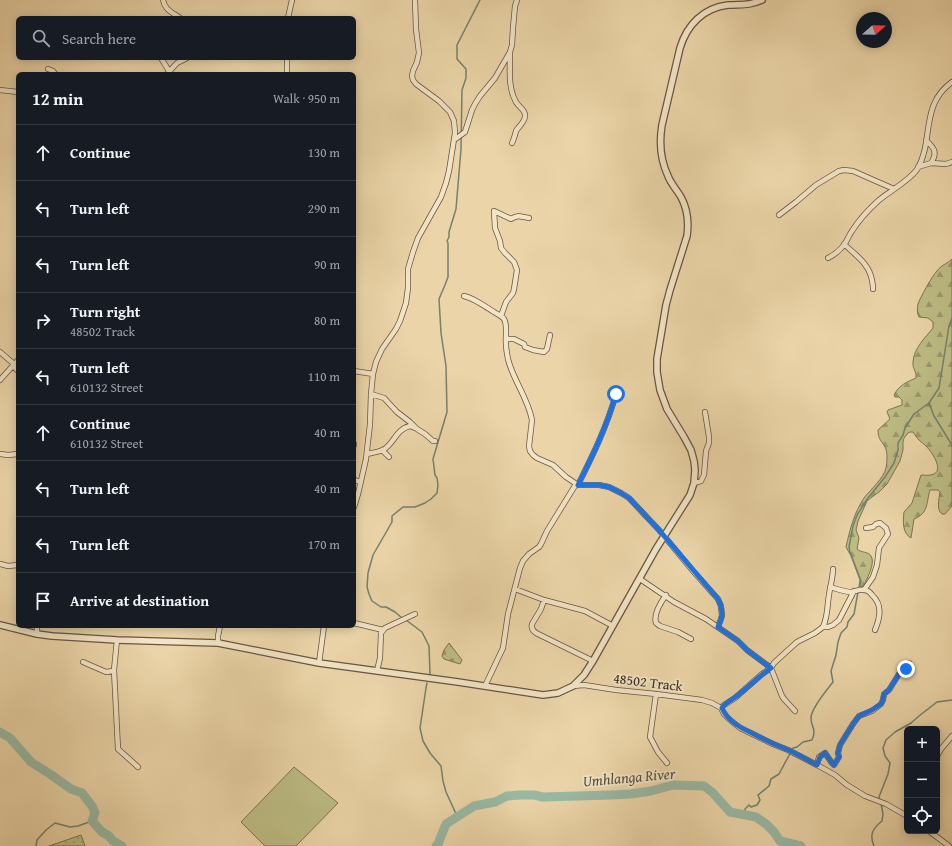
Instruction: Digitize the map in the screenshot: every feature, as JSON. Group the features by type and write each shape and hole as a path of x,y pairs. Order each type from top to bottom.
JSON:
{"street":[{"path":"163,0 165,8 177,16"},
{"path":"288,16 292,0"},
{"path":"356,497 367,454 371,394 376,362 382,349 400,321 407,296 408,269 418,238 441,197 446,183 455,139 454,125 450,112 439,101 412,80 413,71 420,53 416,29 415,0"},
{"path":"455,139 465,132 475,104 495,78 510,52 517,0"},
{"path":"0,625 52,636 117,640 218,643 318,663 543,695 558,693 573,686 584,675 690,495 694,483 695,470 691,450 667,409 660,390 657,372 666,305 687,236 688,228 688,220 684,204 667,176 660,150 660,137 680,48 691,25 703,14 715,8 728,5 745,5 762,0"},
{"path":"510,52 511,88 516,102 523,110 525,115 525,119 517,130 512,143"},
{"path":"163,60 168,72"},
{"path":"169,72 177,63 182,60"},
{"path":"287,60 288,72"},
{"path":"48,69 52,72"},
{"path":"828,258 835,254 844,244 867,211 911,176 918,167 925,148 929,120 933,106 941,92 952,82"},
{"path":"0,90 16,92"},
{"path":"926,140 933,147 935,152 935,156 931,163"},
{"path":"918,167 931,163 946,164 952,162"},
{"path":"779,215 816,185 839,171 853,171 894,189"},
{"path":"501,316 506,302 513,293 517,270 514,262 501,248 500,240 495,228 494,211 511,219 515,216 529,218"},
{"path":"844,244 866,266 874,289"},
{"path":"464,296 472,298 501,316 505,322 507,353 510,366 529,409 532,420 529,442 530,451 533,455 553,465 577,485 599,485 609,487 629,498 719,601 722,616 718,627"},
{"path":"506,339 514,339 524,344 525,347 544,352 547,349 550,335"},
{"path":"0,352 16,369"},
{"path":"0,380 16,362"},
{"path":"356,371 373,374"},
{"path":"371,394 384,398 397,412 417,429"},
{"path":"485,686 503,648 508,614 523,561 529,554 539,547 547,531 577,485 608,421 616,394"},
{"path":"694,483 701,481 704,475 706,451 709,442 705,412"},
{"path":"367,454 382,450 404,428 410,426 425,434 435,442"},
{"path":"382,450 389,457"},
{"path":"0,454 16,454"},
{"path":"356,481 361,482"},
{"path":"863,590 873,577 877,565 879,548 888,534 886,528 880,523 873,527 866,528"},
{"path":"0,564 8,566 16,565"},
{"path":"823,627 833,569"},
{"path":"640,578 674,602 718,627 771,668 782,696 795,711"},
{"path":"830,587 845,591 863,590 870,593 877,599 879,602 879,621 875,630"},
{"path":"515,589 544,600 585,611 613,626"},
{"path":"854,591 839,620 830,626 823,627 797,642 789,648 771,668 721,707 724,714 740,728 817,765 835,775 847,785 865,796 885,803 904,814"},
{"path":"666,595 659,604 654,618 656,623 691,639"},
{"path":"544,600 541,609 532,624 531,627 533,630 562,647 592,661"},
{"path":"356,624 382,630 415,614"},
{"path":"37,628 37,634"},
{"path":"218,643 220,628"},
{"path":"318,663 324,628"},
{"path":"377,671 380,658 382,630"},
{"path":"117,640 114,670 118,749 138,767"},
{"path":"83,662 106,672 111,672 114,670"},
{"path":"817,765 820,757 825,753 834,765 839,757 838,753 840,745 853,724 859,716 881,704 884,694 889,690 899,674 908,668 909,663"},
{"name":"48502 Track","path":"573,686 584,685 702,700 721,707"},
{"path":"656,694 650,738 658,752 667,763"},
{"path":"940,752 952,736"},
{"path":"933,834 949,846"}],"green space":[{"path":"952,259 952,506 945,514 942,514 938,507 940,492 938,490 930,490 925,511 919,517 914,519 911,538 906,533 903,523 904,512 912,503 921,475 934,474 937,472 938,468 936,460 928,448 913,432 908,433 904,438 900,461 887,484 867,501 858,521 856,530 859,538 857,549 868,553 872,559 868,576 863,587 860,587 860,580 846,547 858,509 864,498 885,472 887,452 879,437 878,430 890,419 887,412 888,410 902,405 902,400 894,395 898,389 916,378 913,364 915,352 933,328 933,322 928,318 919,317 917,311 918,304 926,287 940,267"},
{"path":"449,643 462,660 460,664 444,659 442,656"},
{"path":"294,767 338,803 296,846 265,846 241,822"},
{"path":"81,835 85,846 49,846"}],"waterway":[{"path":"402,618 395,612 386,607 381,607 372,601 367,587 368,573 373,555 392,522 392,516 403,507 415,507 425,503 437,493 438,485 433,459 447,412 446,366 441,333 439,299 448,277 447,241 456,209 461,149 462,90 466,78 466,69 457,59 457,45 480,0"},
{"path":"859,588 861,581 849,547 853,526 857,515 868,498 894,463 898,450 898,443 905,428 914,414 929,403 939,388 949,326 952,318"},
{"path":"929,403 934,416 952,445"},
{"path":"745,815 745,809 749,805 751,807 757,805 760,800 758,795 769,786 771,779 779,774 793,748 797,747 803,742 812,740 814,733 811,721 812,714 820,699 833,682 831,671 838,642 841,633 847,627 848,622 854,614 858,592"},
{"path":"406,620 422,632 429,646 430,674"},
{"path":"427,683 420,728 423,741 430,753 441,766 446,792 457,816"},
{"path":"880,800 879,797 888,774 890,763 885,756 883,748 886,740 895,732 911,723 937,702 952,700"},
{"name":"Umhlanga River","path":"0,732 10,738 31,762 71,789 82,793 92,806 95,813 92,821 102,832 122,846"},
{"name":"Umhlanga River","path":"436,846 446,824 474,806 495,802 507,796 534,795 543,797 631,794 651,791 673,785 704,786 712,792 730,812 756,817 766,824 780,841 801,846"},
{"path":"874,846 872,835 876,826 882,821 883,814 881,803"},
{"path":"36,846 37,840 55,823 70,827 92,821"}],"route":[{"path":"616,394 608,421 578,485 599,485 609,487 629,498 649,518 718,599 721,606 722,616 718,627 771,668 724,705 722,708 724,714 732,722 740,728 817,765 818,759 825,753 834,765 839,757 838,753 840,745 853,724 859,716 881,704 884,694 888,692 899,674 906,669"}]}
